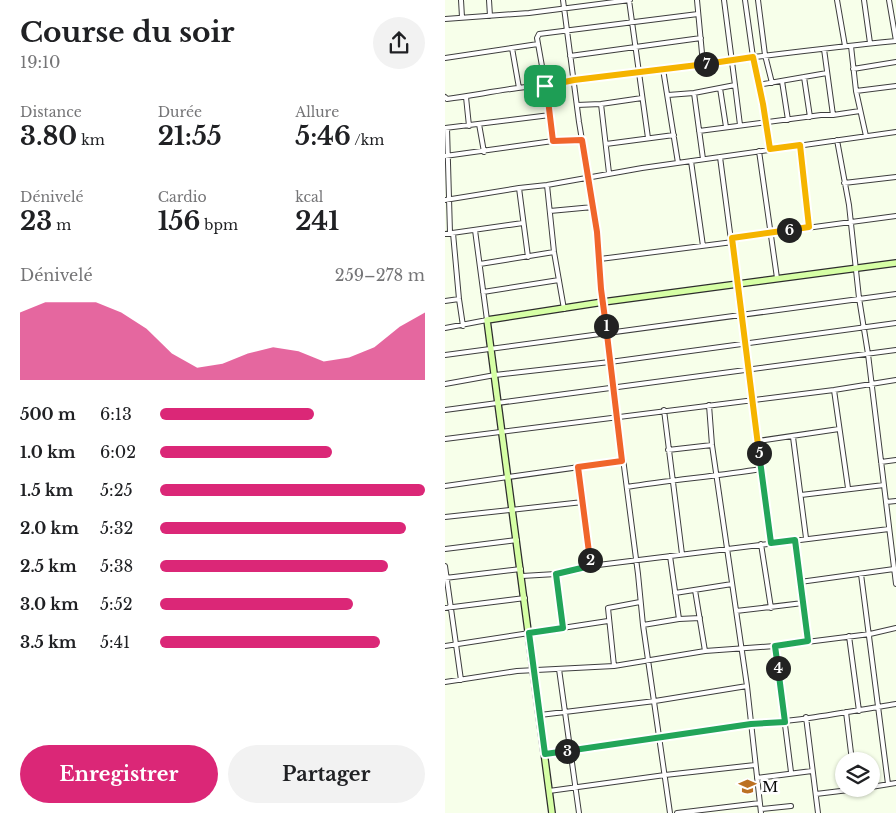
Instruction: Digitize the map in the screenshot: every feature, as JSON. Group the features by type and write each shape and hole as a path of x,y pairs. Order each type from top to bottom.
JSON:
{"street":[{"path":"461,0 462,17"},
{"path":"489,0 490,16"},
{"path":"563,0 593,206 622,461 670,813"},
{"path":"445,19 490,16 629,0 648,138"},
{"path":"697,0 703,64"},
{"path":"724,0 740,125"},
{"path":"745,0 753,57 770,149"},
{"path":"758,0 765,55 772,83"},
{"path":"837,0 845,46"},
{"path":"864,0 870,43"},
{"path":"446,98 466,97 574,80 765,55 896,41 889,0"},
{"path":"553,141 537,38 539,34 698,14"},
{"path":"570,56 701,38"},
{"path":"445,58 538,44"},
{"path":"851,46 856,91 866,136"},
{"path":"512,48 519,88"},
{"path":"824,49 833,115"},
{"path":"853,69 896,62"},
{"path":"663,68 678,163"},
{"path":"758,85 827,73"},
{"path":"805,77 810,117"},
{"path":"782,81 788,120"},
{"path":"668,95 693,93 735,85"},
{"path":"856,91 896,86"},
{"path":"720,88 727,127"},
{"path":"693,93 703,159"},
{"path":"466,97 469,126"},
{"path":"577,105 601,104 642,98"},
{"path":"601,104 609,173"},
{"path":"699,131 860,111"},
{"path":"463,326 446,200 446,128 550,115"},
{"path":"479,124 484,152"},
{"path":"446,200 547,185 588,176 896,132"},
{"path":"606,144 674,135"},
{"path":"446,156 553,141 582,140"},
{"path":"837,140 851,222 896,584"},
{"path":"800,145 809,227"},
{"path":"759,151 777,278"},
{"path":"720,157 771,543"},
{"path":"691,161 703,246"},
{"path":"844,183 896,177"},
{"path":"547,185 563,309"},
{"path":"519,188 528,258"},
{"path":"550,211 593,206"},
{"path":"599,259 703,246 771,232 896,216"},
{"path":"449,233 523,223"},
{"path":"475,230 522,573 552,813"},
{"path":"480,264 528,258 555,252"},
{"path":"445,328 603,302 896,263"},
{"path":"483,292 559,280"},
{"path":"445,355 896,294"},
{"path":"445,300 459,299"},
{"path":"445,384 495,375 610,362 896,323"},
{"path":"445,410 896,350"},
{"path":"445,439 834,390 896,380"},
{"path":"834,390 848,488"},
{"path":"709,405 712,445 747,686 761,811 791,806"},
{"path":"664,410 682,554"},
{"path":"758,441 839,429"},
{"path":"793,436 806,538"},
{"path":"668,450 712,445"},
{"path":"881,462 896,460"},
{"path":"445,486 622,461"},
{"path":"578,467 590,566"},
{"path":"627,487 761,469"},
{"path":"801,495 884,485"},
{"path":"886,502 896,501"},
{"path":"445,518 583,502"},
{"path":"446,578 522,573 556,574 590,566 889,529"},
{"path":"445,549 517,540"},
{"path":"795,540 808,641"},
{"path":"761,544 771,608"},
{"path":"670,556 679,619"},
{"path":"445,566 448,608 461,680"},
{"path":"800,582 894,569"},
{"path":"556,574 563,628"},
{"path":"861,574 888,784"},
{"path":"675,593 732,584"},
{"path":"695,590 705,651"},
{"path":"448,608 525,598"},
{"path":"614,666 608,608 640,602"},
{"path":"736,611 803,604"},
{"path":"643,625 679,619 700,618"},
{"path":"445,646 493,637 608,621"},
{"path":"445,682 517,671 614,666 705,651 775,646 870,634 896,628"},
{"path":"849,636 859,711"},
{"path":"775,646 791,772"},
{"path":"559,669 579,813"},
{"path":"540,715 655,701 747,686"},
{"path":"545,754 660,739 751,724 785,722 806,717 859,711 896,704"},
{"path":"846,712 851,752"},
{"path":"806,717 818,813"},
{"path":"549,791 755,764"},
{"path":"757,778 791,772 812,771"},
{"path":"880,785 896,783"},
{"path":"815,794 835,792"},
{"path":"677,813 760,803"}],"place":[{"name":"M","path":"748,787"}],"route":[{"path":"753,57 770,149 800,145 809,227 732,238 771,543 795,540 808,641 775,646 785,722 751,724 660,739 545,754 529,633 563,628 556,574 590,566 578,467 622,461 601,289 597,232 582,140 553,141 545,86 574,80 610,77 753,57"}]}
